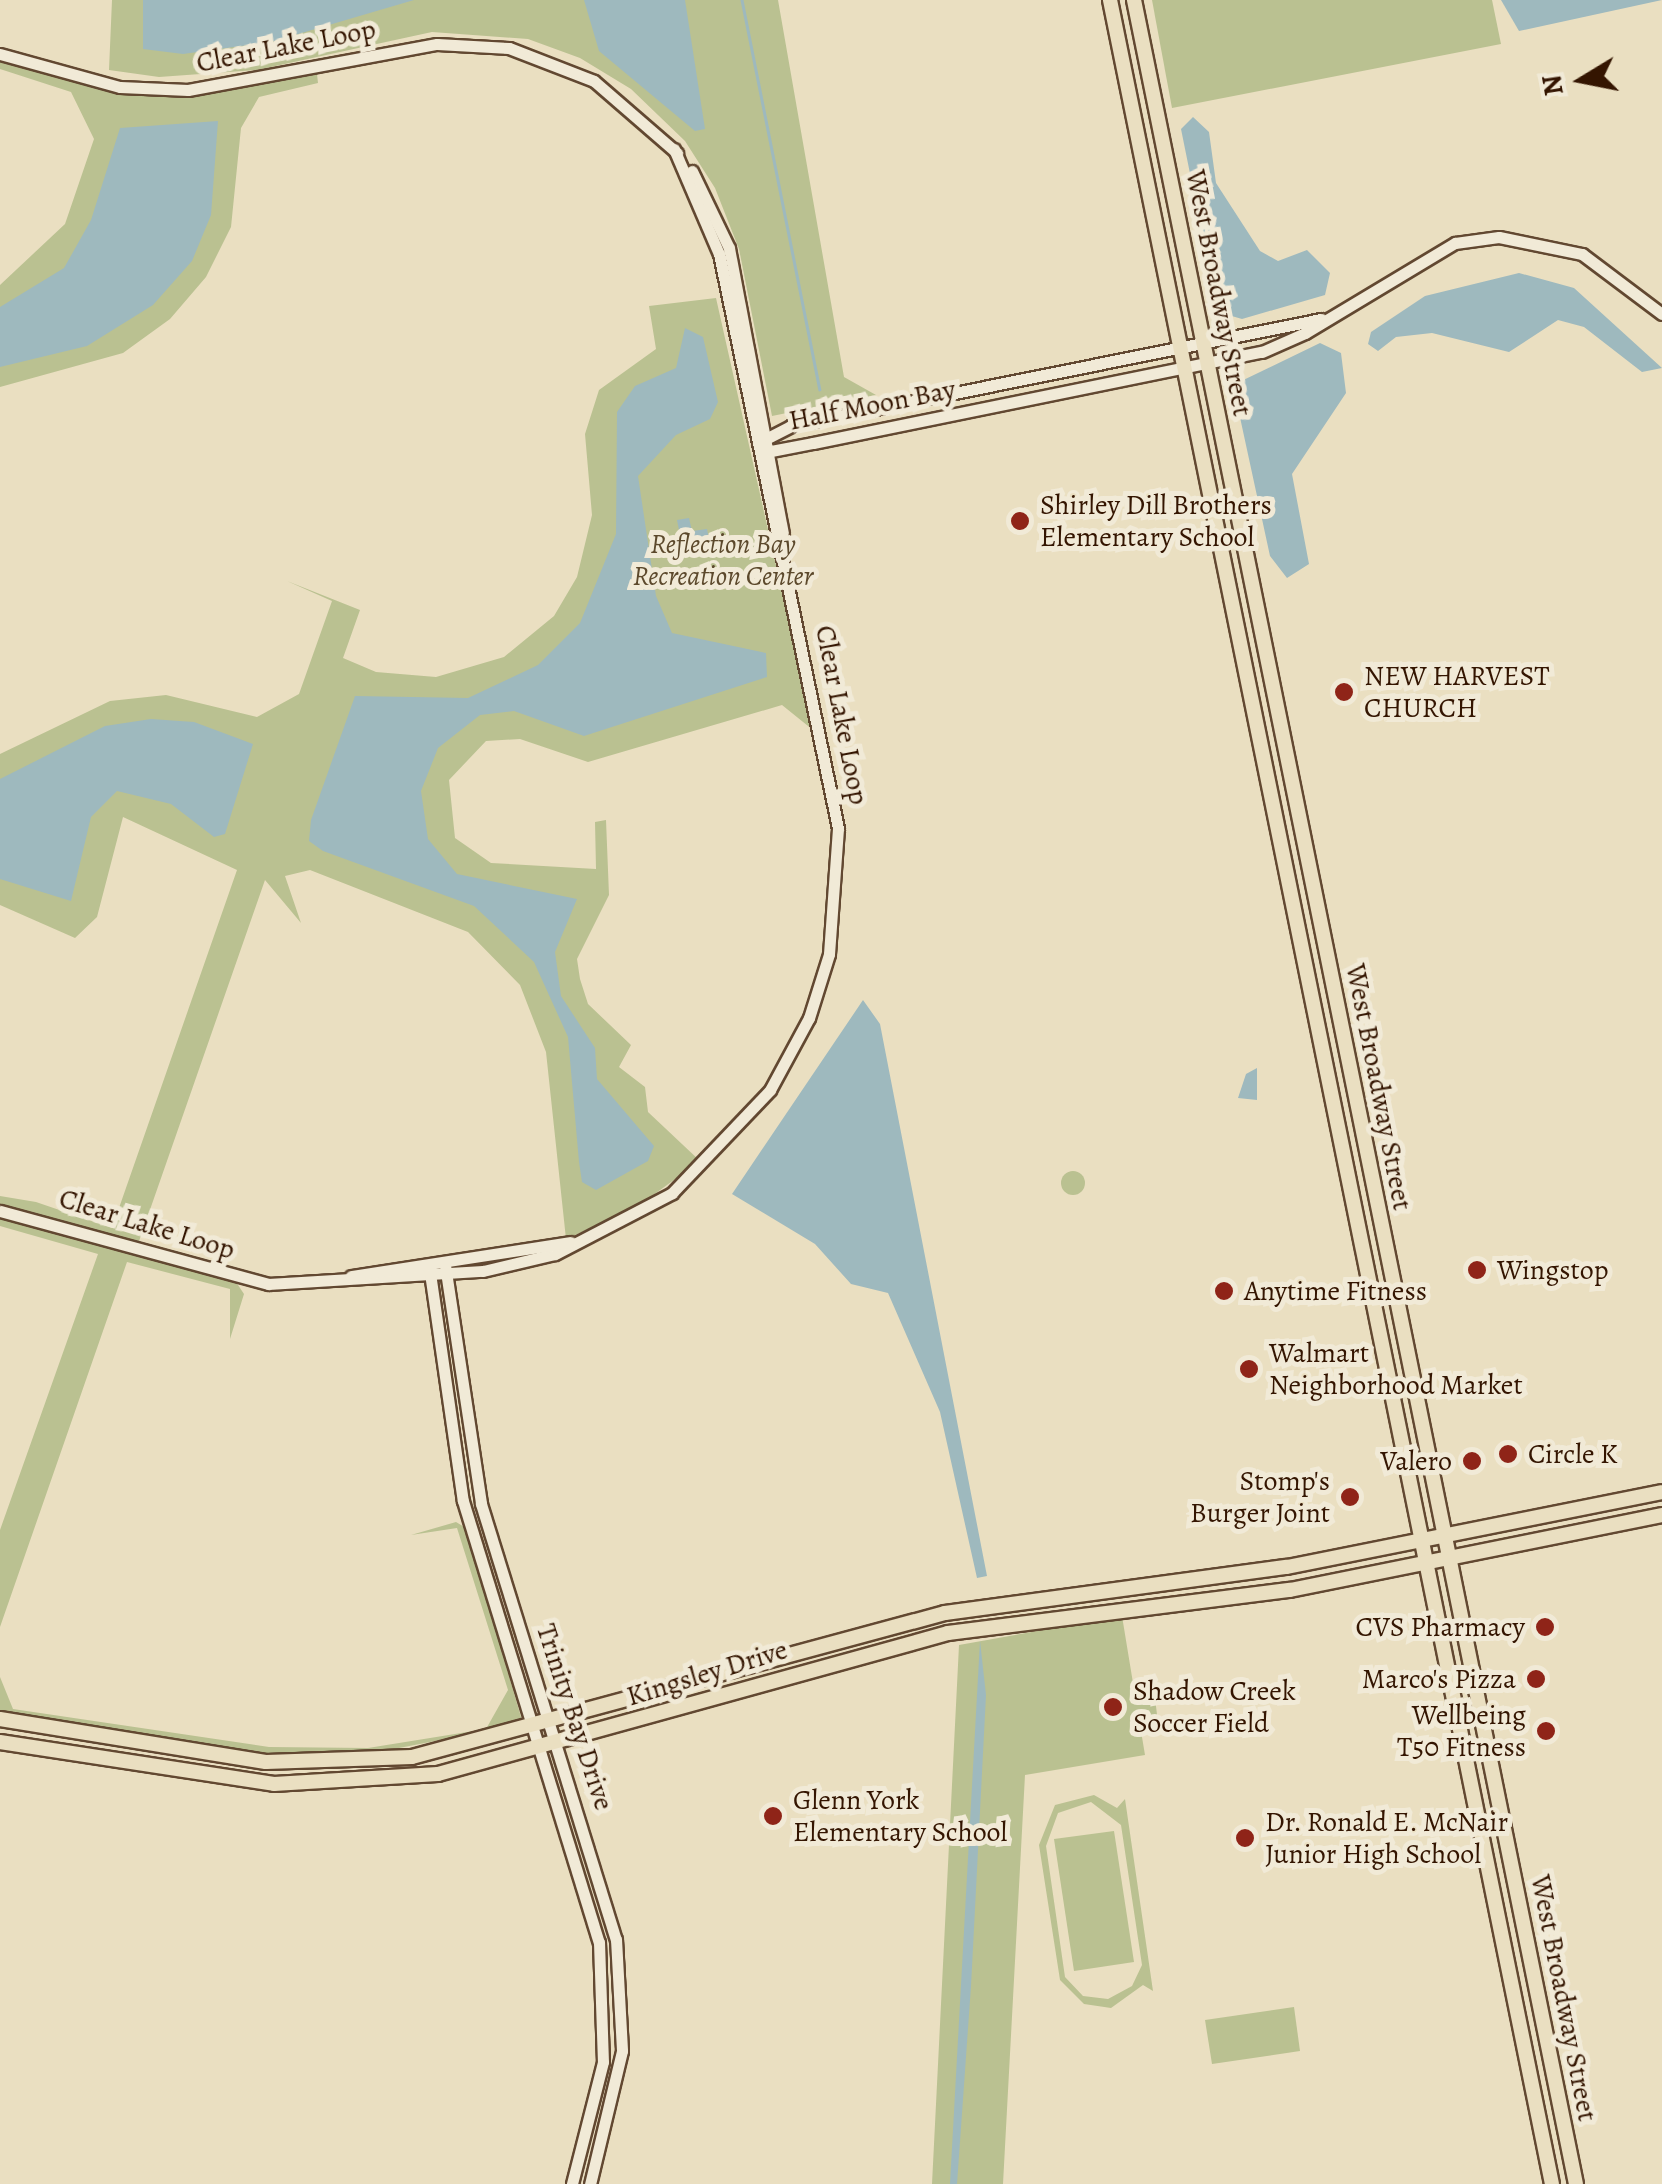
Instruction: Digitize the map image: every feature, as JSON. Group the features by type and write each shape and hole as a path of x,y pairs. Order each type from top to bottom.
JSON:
{"main road":[{"name":"West Broadway Street","path":"1110,0 1552,2184"},
{"name":"West Broadway Street","path":"1134,0 1576,2184"},
{"path":"1158,241 1172,228 1169,174"},
{"name":"Kingsley Drive","path":"0,1719 266,1762 412,1757 535,1731 817,1644 945,1613 1424,1542 1662,1492"},
{"name":"Kingsley Drive","path":"0,1742 274,1784 422,1776 541,1750 823,1664 948,1632 1135,1602 1260,1594 1662,1514"},
{"path":"1133,1584 1135,1602"},
{"path":"945,1613 948,1632"},
{"path":"817,1644 823,1664"},
{"path":"1445,1648 1464,1701 1479,1705"}],"street":[{"name":"Clear Lake Loop","path":"0,54 120,86 188,90 408,48 508,48 594,81 674,149 726,238 833,790 838,898 821,982 793,1051 749,1117 672,1193 533,1260 268,1284 0,1211"},
{"name":"Half Moon Bay","path":"770,450 1278,347 1455,244 1499,237 1582,254 1662,314"},
{"name":"Half Moon Bay","path":"763,439 1321,319"},
{"path":"1096,366 1100,386"},
{"name":"Clear Lake Loop","path":"763,439 770,450 783,543"},
{"name":"Trinity Bay Drive","path":"445,1270 481,1504 604,1894 621,1986 617,2088 590,2184"},
{"name":"Trinity Bay Drive","path":"429,1272 455,1468 593,1913 604,1982 604,2062 572,2184"}],"green space":[{"path":"112,0 778,0 844,377 876,395 772,416 739,249 715,188 685,141 631,89 580,58 528,39 432,32 257,70 159,77 109,70"},
{"path":"1152,0 1492,0 1501,44 1172,108"},
{"path":"0,59 147,94 317,74 318,83 259,97 241,128 231,227 206,277 170,319 123,353 0,387 0,285 65,224 94,139 71,92 0,69"},
{"name":"Reflection Bay Recreation Center","path":"716,298 813,730 782,705 588,762 520,739 486,741 449,780 455,838 491,863 596,869 595,822 606,820 609,895 577,959 580,979 588,1004 631,1045 619,1067 645,1087 648,1112 700,1161 634,1209 566,1239 546,1052 520,985 468,932 310,870 285,876 301,923 265,880 137,1247 0,1206 0,1196 36,1202 112,1228 237,870 123,817 97,917 75,938 0,905 0,754 110,701 166,695 257,717 299,694 332,601 287,581 360,610 343,658 376,672 436,677 504,657 554,616 577,577 592,515 585,434 599,390 656,349 649,306"},
{"path":"1073,1171 1085,1183 1073,1195 1061,1183"},
{"path":"0,1216 236,1282 244,1294 230,1339 230,1289 127,1262 0,1627 0,1530 98,1254 0,1226"},
{"path":"456,1522 466,1528 523,1724 368,1754 268,1754 0,1712 0,1677 13,1709 269,1747 368,1748 486,1729 508,1690 457,1528 411,1535"},
{"path":"1122,1616 1133,1683 1153,1681 1158,1723 1140,1725 1145,1755 1025,1775 1003,2184 932,2184 959,1645"},
{"path":"1094,1795 1117,1808 1125,1799 1153,1991 1143,1985 1111,2008 1084,2004 1060,1980 1039,1845 1055,1805","holes":["1091,1802 1121,1825 1142,1965 1132,1986 1108,1999 1083,1996 1065,1977 1046,1846 1058,1813"]},
{"path":"1114,1831 1134,1962 1074,1971 1054,1839"},
{"path":"1294,2007 1300,2051 1212,2064 1205,2020"}],"water":[{"path":"143,0 414,0 271,42 183,54 143,49"},
{"path":"584,0 685,0 705,129 695,131 599,51"},
{"path":"1501,0 1662,0 1519,31"},
{"path":"1193,117 1209,132 1216,183 1260,251 1278,261 1307,250 1330,273 1325,295 1242,319 1218,312 1181,129"},
{"path":"218,121 211,215 192,261 153,305 87,346 0,367 0,307 64,268 91,220 120,128"},
{"path":"1519,273 1574,288 1662,368 1642,372 1584,327 1558,320 1509,352 1432,333 1396,337 1378,351 1368,344 1371,332 1425,296"},
{"path":"685,328 703,337 718,402 710,419 676,435 638,476 656,596 672,633 766,653 767,677 584,736 514,711 480,715 438,748 421,791 428,839 457,874 577,899 555,952 561,996 595,1048 597,1079 654,1146 648,1161 596,1190 582,1182 568,1037 534,962 474,906 323,851 309,841 311,820 355,696 468,698 538,665 580,623 616,534 617,412 635,386 676,368"},
{"path":"1320,343 1341,353 1346,393 1292,474 1309,564 1287,578 1270,556 1233,385"},
{"path":"689,518 692,531 707,529 711,549 683,550 677,520"},
{"path":"151,719 194,722 253,744 225,834 214,837 171,804 117,791 91,817 71,901 0,879 0,779 105,726"},
{"path":"863,1000 880,1024 987,1576 977,1578 940,1412 888,1293 851,1284 815,1244 732,1194"},
{"path":"1257,1068 1257,1100 1238,1098 1246,1074"},
{"path":"980,1641 986,1695 971,1986 957,2184 950,2184"}],"waterway":[{"path":"742,0 820,389"}],"place":[{"name":"Shirley Dill Brothers Elementary School","path":"1020,521"},
{"name":"NEW HARVEST CHURCH","path":"1344,692"},
{"name":"Wingstop","path":"1477,1270"},
{"name":"Anytime Fitness","path":"1224,1291"},
{"name":"Walmart Neighborhood Market","path":"1249,1369"},
{"name":"Circle K","path":"1508,1454"},
{"name":"Valero","path":"1472,1461"},
{"name":"Stomp's Burger Joint","path":"1350,1497"},
{"name":"CVS Pharmacy","path":"1545,1627"},
{"name":"Marco's Pizza","path":"1536,1679"},
{"name":"Shadow Creek Soccer Field","path":"1113,1707"},
{"name":"Wellbeing T50 Fitness","path":"1546,1731"},
{"name":"Glenn York Elementary School","path":"773,1816"},
{"name":"Dr. Ronald E. McNair Junior High School","path":"1245,1838"}]}
